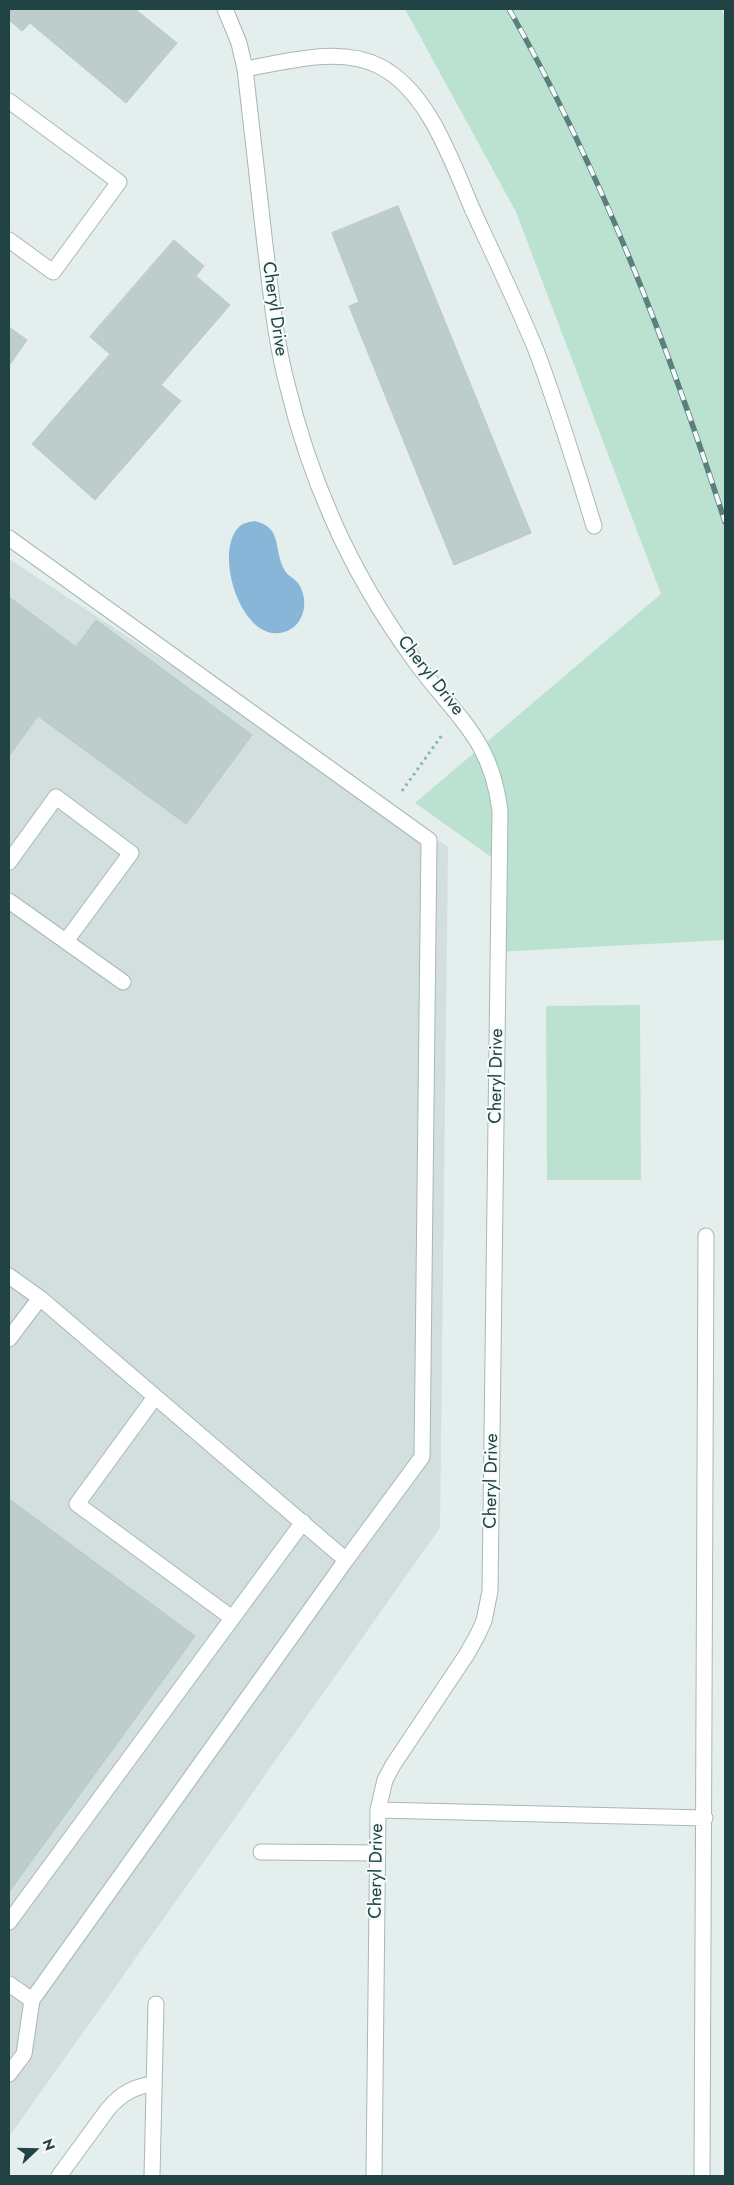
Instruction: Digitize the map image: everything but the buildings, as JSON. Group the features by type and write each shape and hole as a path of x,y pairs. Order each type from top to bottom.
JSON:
{"street":[{"name":"Cheryl Drive","path":"225,9 239,43 245,69 275,328 286,384 303,441 332,517 359,572 417,664 458,712 488,759 496,785 500,811 490,1591 484,1621 477,1636 393,1765 385,1780 378,1810 374,2176"},
{"path":"245,69 317,58 367,60 387,71 406,86 418,99 438,134 527,329 557,408 594,526"},
{"path":"9,101 119,182 53,272 9,240"},
{"path":"9,538 429,840 422,1457 346,1560 32,2000 24,2054 11,2066"},
{"path":"9,862 56,797 131,853 66,942"},
{"path":"9,901 123,982"},
{"path":"702,2176 706,1236"},
{"path":"9,1276 40,1298 346,1560"},
{"path":"9,1340 40,1298"},
{"path":"155,1397 77,1504 232,1618"},
{"path":"9,1922 302,1522"},
{"path":"378,1810 704,1818"},
{"path":"261,1852 378,1853"},
{"path":"9,1984 32,2000"},
{"path":"152,2176 156,2004"},
{"path":"59,2176 116,2100 134,2088 154,2084"}],"path":[{"path":"388,810 458,712"}],"shaded area":[{"path":"9,559 448,847 440,1528 9,2137"}],"green space":[{"path":"405,9 721,9 725,16 725,940 494,952 494,859 415,803 661,594 516,212"},
{"path":"640,1005 641,1180 547,1180 546,1006"}],"water":[{"path":"255,521 270,528 274,534 284,569 301,587 303,593 303,613 296,625 291,629 275,633 260,628 248,616 238,599 231,579 229,559 231,541 240,526"}],"railway":[{"path":"509,9 574,133 630,260 680,390 725,522"}]}
